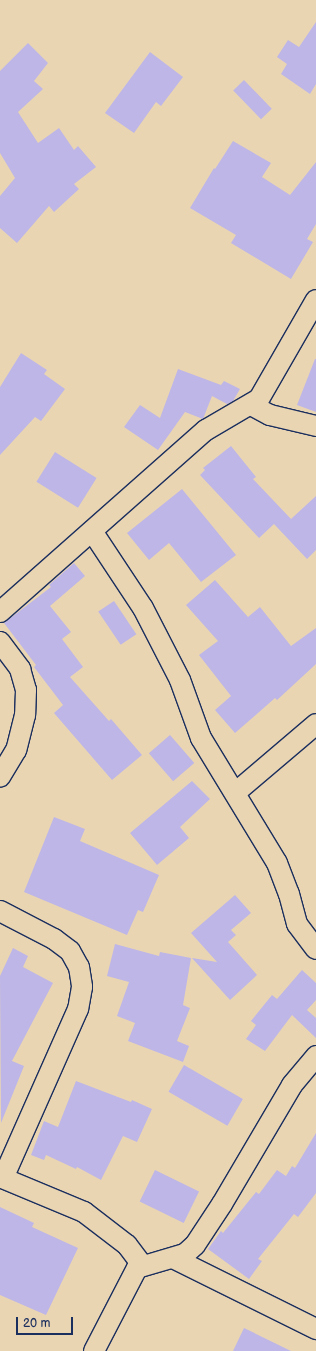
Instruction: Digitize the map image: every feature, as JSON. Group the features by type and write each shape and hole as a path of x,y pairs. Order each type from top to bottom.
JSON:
{"street":[{"path":"0,612 206,430 259,399 316,300"},
{"path":"250,404 270,416 316,426"},
{"path":"92,531 143,608 180,680 201,738 277,863 289,894 297,924 316,949"},
{"path":"0,642 20,669 26,690 25,714 16,750 0,777"},
{"path":"235,794 316,724"},
{"path":"0,911 54,939 70,951 79,967 82,987 78,1009 2,1177 84,1212 127,1245 143,1266"},
{"path":"94,1351 137,1268 186,1254 195,1245 222,1204 292,1085 316,1056"},
{"path":"173,1258 316,1329"}],"building":[{"path":"316,22 316,84 310,94 281,74 287,64 277,57 288,40 299,47"},
{"path":"28,43 48,63 34,81 43,89 18,112 38,143 59,128 74,150 78,146 96,167 74,184 79,189 54,212 49,206 17,243 0,228 0,196 15,178 0,153 0,71"},
{"path":"150,52 183,77 161,106 156,102 134,133 105,113"},
{"path":"244,80 272,109 261,119 233,90"},
{"path":"233,141 271,163 262,177 290,195 316,162 316,224 307,239 313,242 291,279 231,243 236,235 190,208 214,168 215,169"},
{"path":"21,353 47,370 44,374 65,389 41,421 35,417 0,455 0,387"},
{"path":"316,359 316,412 297,405"},
{"path":"178,369 221,385 224,381 240,389 233,401 227,404 212,396 203,419 185,412 158,450 124,427 140,405 160,418"},
{"path":"231,446 256,477 253,479 291,519 316,496 316,550 307,559 274,524 259,538 200,475 205,470 203,468"},
{"path":"55,452 97,478 78,508 36,482"},
{"path":"182,489 236,555 201,582 169,543 149,560 127,533"},
{"path":"74,563 85,576 50,606 71,632 62,639 83,667 70,677 109,721 111,719 142,755 112,780 54,713 63,705 34,667 36,665 4,623 51,587 49,585"},
{"path":"215,580 248,617 260,607 291,646 316,628 316,664 277,700 275,698 235,733 215,710 231,696 199,655 218,641 186,605"},
{"path":"114,601 136,634 121,645 98,612"},
{"path":"170,735 194,763 173,781 149,753"},
{"path":"192,781 210,799 180,827 189,838 157,865 130,833"},
{"path":"54,817 85,829 80,841 159,875 143,912 138,910 127,935 24,892"},
{"path":"235,895 251,913 231,930 236,935 228,942 257,975 230,1000 192,958 217,962 191,933"},
{"path":"115,944 159,956 160,952 191,958 183,1005 190,1008 177,1041 189,1046 183,1062 128,1041 135,1023 117,1016 129,982 107,976"},
{"path":"13,948 28,956 23,967 53,983 12,1061 24,1066 1,1123 0,976"},
{"path":"302,970 316,983 316,1000 307,1010 316,1018 316,1038 292,1015 265,1051 246,1039 256,1025 251,1021 272,995 277,999"},
{"path":"184,1065 243,1099 227,1126 168,1092"},
{"path":"76,1081 131,1102 132,1100 152,1109 137,1142 123,1136 101,1180 77,1167 76,1169 46,1155 44,1160 31,1155 44,1121 58,1127"},
{"path":"316,1133 316,1193 298,1217 294,1214 258,1259 262,1261 249,1279 208,1249 221,1231 223,1233 256,1192 259,1194 277,1170 286,1176 292,1166 295,1168"},
{"path":"155,1170 199,1191 184,1223 140,1201"},
{"path":"0,1207 34,1223 32,1227 78,1248 46,1315 0,1295"},
{"path":"244,1328 291,1351 233,1351"}]}
